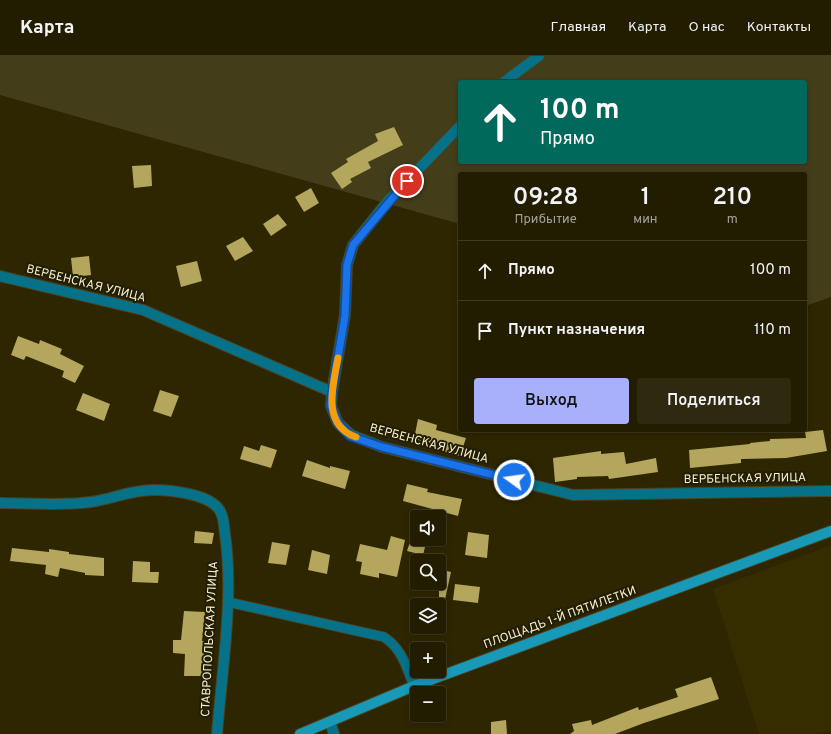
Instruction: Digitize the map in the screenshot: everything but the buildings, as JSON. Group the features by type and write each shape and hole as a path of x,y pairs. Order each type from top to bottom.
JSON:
{"main road":[{"name":"ПЛОЩАДЬ 1-Й ПЯТИЛЕТКИ","path":"414,686 831,531"},
{"name":"ПЛОЩАДЬ 1-Й ПЯТИЛЕТКИ","path":"300,734 410,688"}],"street":[{"path":"507,80 539,56"},
{"path":"332,392 345,316 347,265 353,245 388,201 458,128"},
{"name":"ВЕРБЕНСКАЯ УЛИЦА","path":"0,276 143,310 332,392 331,406 338,423 350,436 382,447 573,495 831,491"},
{"name":"СТАВРОПОЛЬСКАЯ УЛИЦА","path":"0,503 90,502 114,498 134,491 148,490 201,496 211,501 220,510 224,522 228,552 228,602 217,734"},
{"path":"330,722 334,734"}],"lane":[{"path":"228,602 384,637 394,644 402,653 414,686"}],"shaded area":[{"path":"0,56 831,56 831,297 807,305 807,172 458,172 458,223 0,95"},
{"path":"831,545 831,731 814,734 759,734 713,589"}],"slow traffic":[{"path":"338,358 331,406 338,423 350,436 356,437"}],"route":[{"path":"407,181 388,201 353,245 349,255 347,265 345,316 331,406 338,423 350,436 382,447 514,480"}]}
